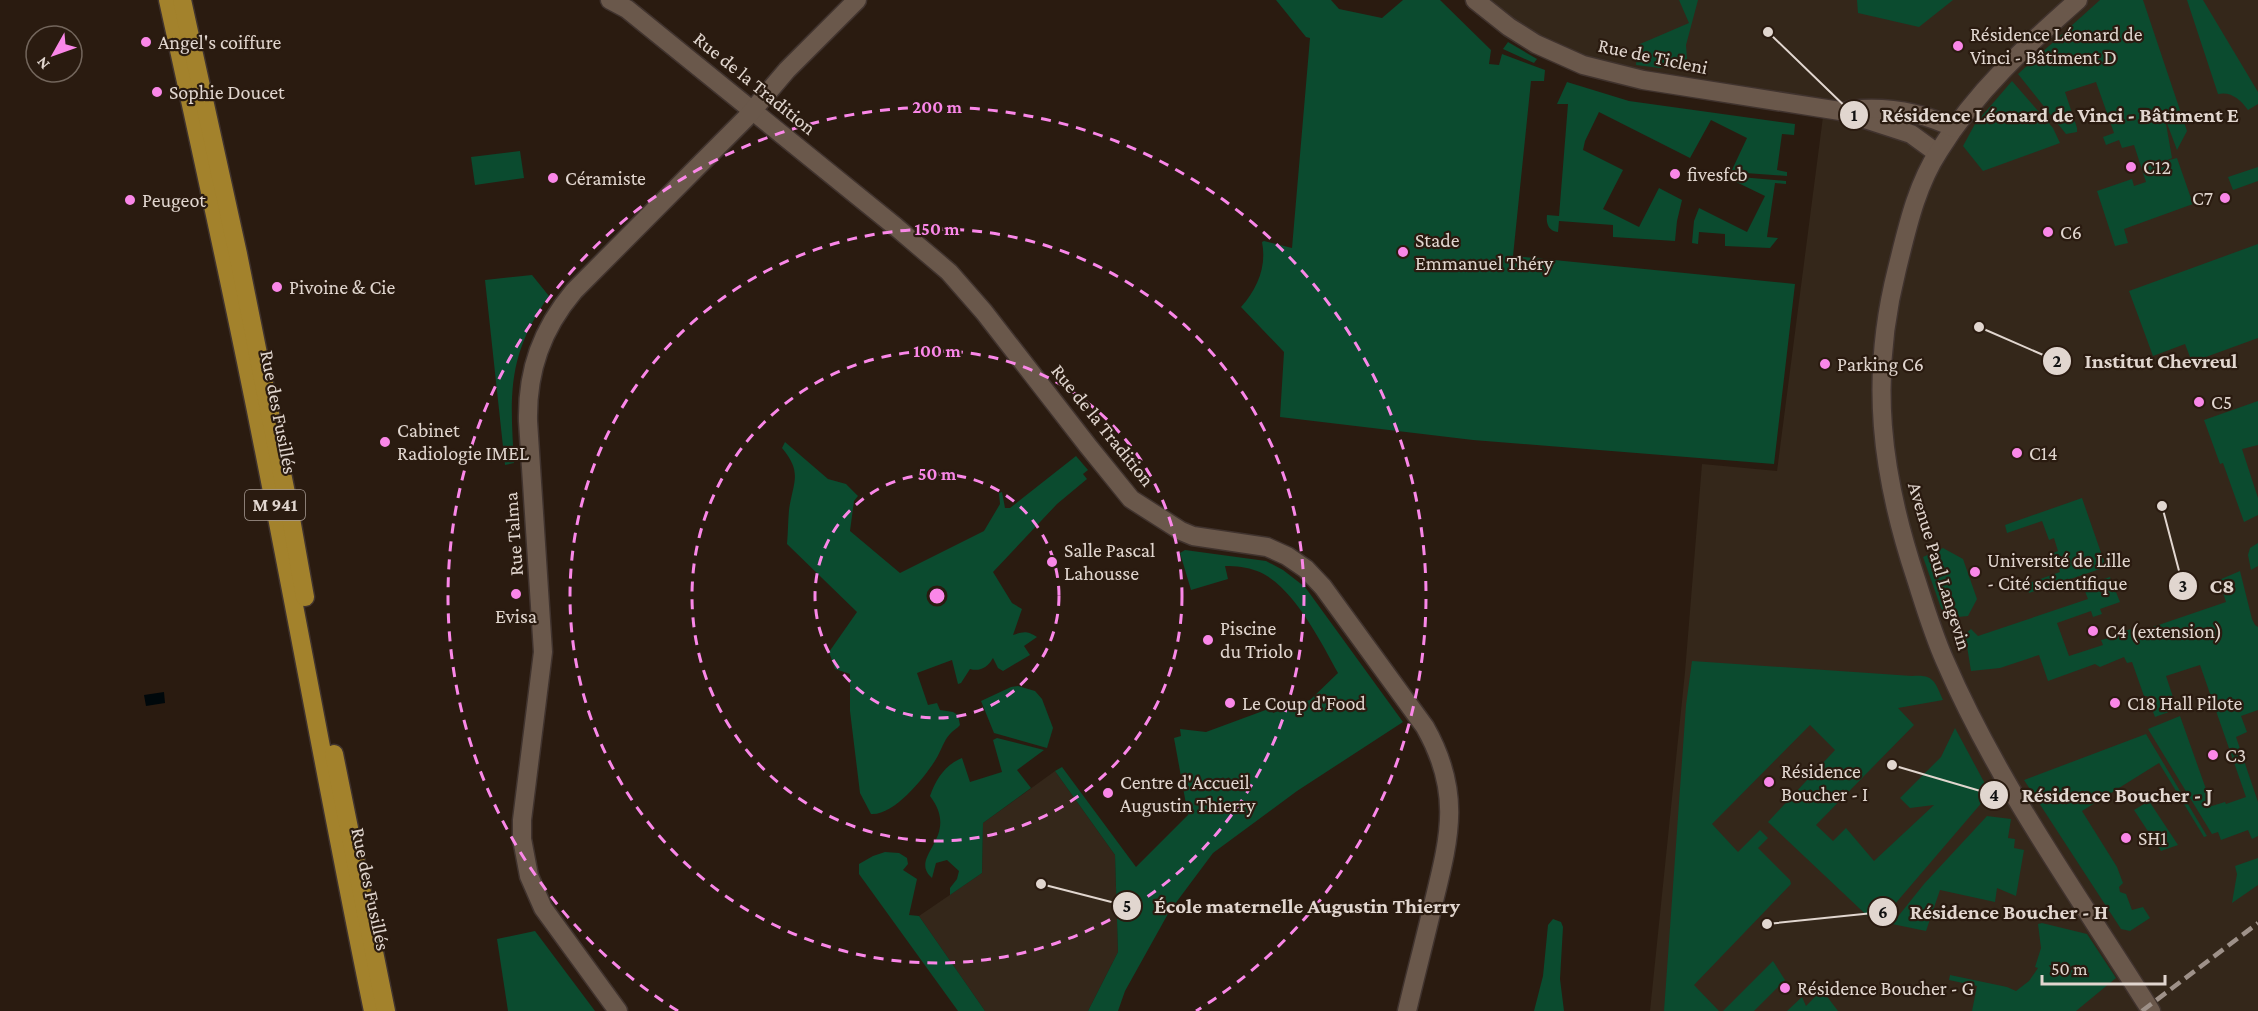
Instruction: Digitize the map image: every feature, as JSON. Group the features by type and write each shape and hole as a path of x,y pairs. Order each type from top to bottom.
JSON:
{"main road":[{"name":"Rue des Fusillés","path":"168,0 252,392 342,862 373,1011"},
{"name":"Rue des Fusillés","path":"182,0 254,333 290,513 335,762 386,1011"}],"street":[{"name":"Rue de la Tradition","path":"610,0 627,9 753,110 904,233 949,273 984,312 1131,499 1181,531 1193,536 1257,544 1279,551 1299,563 1323,587 1389,676 1434,742 1445,777 1449,805 1448,846 1407,1011"},
{"name":"Rue Talma","path":"618,1011 543,908 524,858 522,820 543,652 528,421 530,378 542,340 553,318 567,300 857,0"},
{"name":"Rue de Ticleni","path":"1475,0 1509,27 1536,44 1565,58 1603,71 1654,82 1840,111 1911,134 1938,153"},
{"name":"Avenue Paul Langevin","path":"2078,0 2001,70 1954,128 1928,170 1915,203 1892,288 1884,332 1881,391 1886,459 1896,516 1939,646 1974,722 2034,830 2151,1011"},
{"name":"Rue de Ticleni","path":"1840,111 1879,108 1911,112 1933,118 1954,128"}],"shaded area":[{"name":"Université de Lille ‐ Cité scientifique","path":"1475,0 2258,0 2258,1011 1650,1011 1685,672 1702,464 1777,471 1824,109 1603,71"},
{"path":"164,692 165,703 146,706 144,695"},
{"path":"1055,771 1115,855 1118,952 1088,1011 985,1011 919,916 982,873 983,823"}],"green space":[{"name":"Stade Emmanuel Théry","path":"1276,0 1331,0 1339,9 1382,18 1403,0 1440,0 1491,50 1489,64 1499,65 1502,54 1545,70 1544,81 1531,81 1513,256 1795,284 1774,464 1473,440 1280,417 1284,352 1241,307 1252,293 1262,269 1262,242 1292,248 1310,38 1306,37"},
{"path":"1679,0 1698,0 1686,45 1687,59 1660,68 1636,65 1640,44 1689,23"},
{"path":"1857,0 1953,0 1919,27 1858,13"},
{"path":"2100,0 2143,0 2187,131 2177,150 2165,118 2172,158 2165,161 2177,158 2193,204 2124,229 2128,243 2115,246 2097,191 2132,179 2134,186 2146,182 2134,145 2122,148 2119,140 2106,145 2103,137 2114,133 2096,82 2065,92 2077,128 2077,132 2066,134 2018,74"},
{"path":"2187,0 2203,0 2258,92 2258,104 2248,110 2235,97 2223,93 2218,94"},
{"path":"1508,42 1537,59 1534,63 1503,49"},
{"path":"2012,81 2053,128 2060,143 1983,171 1963,146 1975,124"},
{"path":"1567,82 1629,101 1795,124 1794,135 1782,134 1777,170 1787,172 1787,176 1731,172 1747,138 1711,120 1690,158 1599,112 1583,150 1623,170 1603,209 1639,227 1659,188 1682,200 1675,241 1613,237 1613,225 1559,221 1558,232 1552,230 1548,226 1547,215 1559,216 1568,104 1557,104"},
{"path":"520,151 524,178 475,185 471,157"},
{"path":"2258,167 2258,181 2233,190 2228,177"},
{"path":"1729,176 1786,181 1786,184 1775,183 1767,237 1778,238 1770,248 1725,246 1725,234 1699,232 1698,244 1692,243 1694,221 1699,208 1747,232 1765,196 1728,178"},
{"path":"2258,244 2258,338 2192,362 2185,344 2153,356 2129,291"},
{"path":"532,275 549,296 535,317 518,357 512,395 514,463 505,465 485,280"},
{"path":"2258,401 2258,445 2242,449 2258,498 2258,515 2244,522 2223,463 2220,464 2204,420"},
{"path":"785,442 828,479 846,484 858,496 854,501 850,531 900,573 984,531 1000,504 999,493 1002,492 1005,508 1010,508 1076,456 1088,470 1083,474 1087,479 1057,504 993,572 1012,603 1022,609 1013,635 1025,632 1037,637 1024,646 1030,655 1003,671 998,668 993,658 983,668 970,669 958,684 952,660 917,673 928,705 937,703 940,710 958,715 960,725 948,736 936,759 917,785 899,802 880,813 871,814 860,793 850,711 850,674 835,669 829,652 857,612 787,544 789,510 795,478 793,464 782,448"},
{"path":"2082,498 2106,567 2029,593 2026,584 2060,572 2053,553 2058,551 2054,538 2049,540 2042,521 2007,533 2005,525"},
{"path":"2258,543 2258,566 2251,570 2248,555 2250,548"},
{"path":"1943,548 1963,559 1977,599 1968,616 1948,618 1941,608 1923,557"},
{"path":"1185,550 1266,561 1283,570 1305,587 1403,722 1297,791 1213,853 1169,912 1125,991 1118,1011 1088,1011 1118,952 1115,855 1055,771 1062,767 1136,867 1188,815 1174,738 1181,736 1180,729 1206,732 1271,708 1273,713 1310,700 1338,673 1294,601 1270,578 1257,571 1225,566 1228,579 1191,590 1180,553"},
{"path":"2240,571 2252,619 2258,627 2258,710 2241,716 2247,732 2236,737 2258,802 2258,836 2252,839 2248,830 2221,840 2218,832 2212,834 2148,729 2180,716 2212,806 2246,797 2200,665 2166,676 2177,709 2155,717 2147,696 2144,696 2132,662 2127,663 2124,657 2100,667 2095,664 2048,681 2039,655 2000,668 1971,671 1965,634 1971,629 1978,636 2088,599 2083,586 2110,577 2120,602 2100,609 2102,614 2093,617 2091,611 2057,623 2069,656 2103,645 2101,640 2121,635 2120,633 2136,627 2138,632 2226,602 2219,580"},
{"path":"1692,661 1925,676 1933,680 1943,700 1898,708 1914,725 1816,825 1833,841 1846,828 1874,861 1934,805 1910,808 1900,798 1941,757 1955,728 1990,793 1877,925 1768,822 1835,750 1810,725 1712,824 1738,852 1760,830 1768,838 1758,848 1790,880 1791,884 1694,985 1719,1011 1664,1011 1686,705"},
{"path":"1018,686 1035,691 1042,699 1053,728 1047,748 994,733 981,701"},
{"path":"2146,734 2207,836 2204,837 2159,763 2082,811 2117,867 2123,883 2119,887 2120,892 2126,894 2132,910 2143,907 2150,918 2130,931 2121,929 2024,780"},
{"path":"997,738 1044,750 1017,770 1031,788 983,823 982,873 950,895 950,888 957,879 959,871 947,860 936,863 932,878 926,870 926,862 938,835 940,823 938,811 930,796 942,773 962,758 970,782 1002,772 993,740"},
{"path":"2149,801 2178,845 2161,851 2134,810"},
{"path":"1987,816 2011,819 2008,838 2015,839 2014,848 2024,850 2016,896 1997,888 1995,902 1940,890 1926,931 1892,924 1924,884"},
{"path":"885,852 899,853 907,858 908,864 903,870 917,879 909,915 919,916 985,1011 958,1011 859,874 859,864"},
{"path":"2258,858 2258,885 2232,903 2237,874 2235,866"},
{"path":"1553,919 1561,922 1563,927 1560,979 1564,1011 1534,1011 1543,976 1548,925"},
{"path":"2038,924 2087,934 2116,978 2076,1011 1972,1011 1977,986 1949,980 1950,975 2016,991 2029,981 2038,968 2035,967 2041,948"},
{"path":"535,931 595,1011 508,1011 497,939"},
{"path":"1773,961 1785,980 1754,1011 1723,1011"},
{"path":"1822,990 1838,1011 1787,1011 1802,997 1806,1006"}],"railway":[{"path":"2142,1011 2258,923"}],"place":[{"name":"Résidence Léonard de Vinci - Bâtiment E","path":"1768,32"},
{"name":"Angel's coiffure","path":"146,42"},
{"name":"Résidence Léonard de Vinci - Bâtiment D","path":"1958,46"},
{"name":"Sophie Doucet","path":"157,92"},
{"name":"C12","path":"2131,167"},
{"name":"fivesfcb","path":"1675,174"},
{"name":"Céramiste","path":"553,178"},
{"name":"C7","path":"2225,198"},
{"name":"Peugeot","path":"130,200"},
{"name":"C6","path":"2048,232"},
{"name":"Stade Emmanuel Théry","path":"1403,252"},
{"name":"Pivoine & Cie","path":"277,287"},
{"name":"Institut Chevreul","path":"1979,327"},
{"name":"Parking C6","path":"1825,364"},
{"name":"C5","path":"2199,402"},
{"name":"Cabinet Radiologie IMEL","path":"385,442"},
{"name":"C14","path":"2017,453"},
{"name":"C8","path":"2162,506"},
{"name":"Salle Pascal Lahousse","path":"1052,562"},
{"name":"Université de Lille ‐ Cité scientifique","path":"1975,572"},
{"name":"Evisa","path":"516,594"},
{"name":"C4 (extension)","path":"2093,631"},
{"name":"Piscine du Triolo","path":"1208,640"},
{"name":"Le Coup d'Food","path":"1230,703"},
{"name":"C18 Hall Pilote","path":"2115,703"},
{"name":"C3","path":"2213,755"},
{"name":"Résidence Boucher - J","path":"1892,765"},
{"name":"Résidence Boucher - I","path":"1769,782"},
{"name":"Centre d'Accueil Augustin Thierry","path":"1108,793"},
{"name":"SH1","path":"2126,838"},
{"name":"École maternelle Augustin Thierry","path":"1041,884"},
{"name":"Résidence Boucher - H","path":"1767,924"},
{"name":"Résidence Boucher - G","path":"1785,988"}]}
